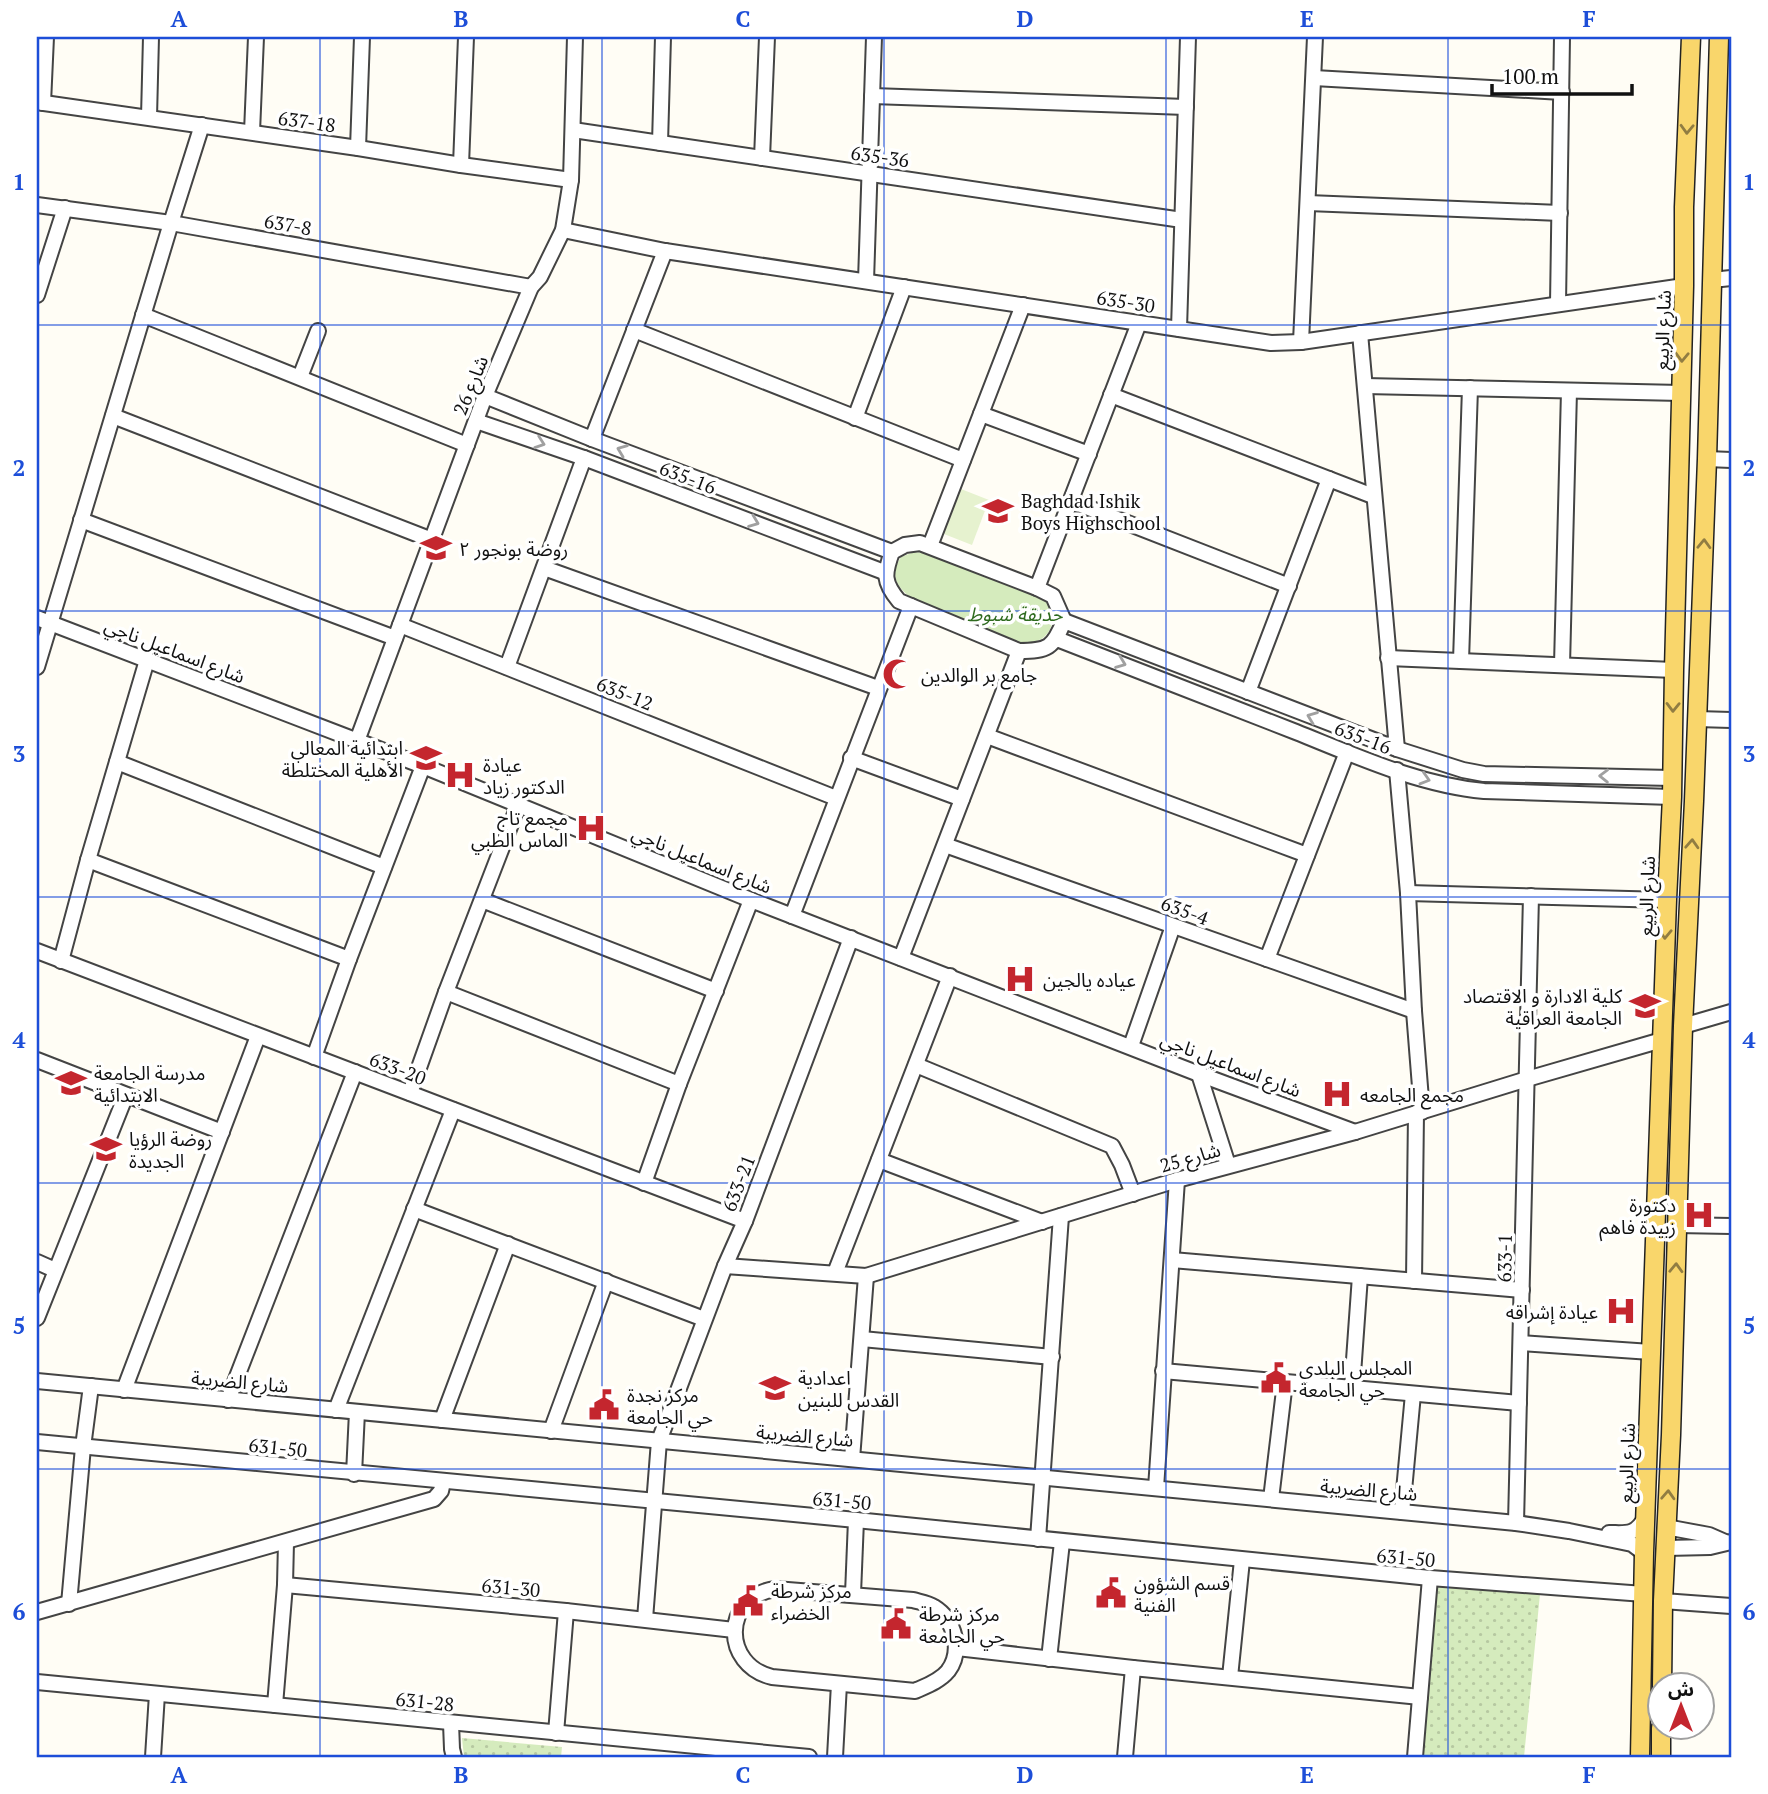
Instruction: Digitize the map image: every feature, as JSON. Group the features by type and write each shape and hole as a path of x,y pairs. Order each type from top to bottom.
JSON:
{"main road":[{"name":"شارع الربيع","path":"1640,1757 1645,1518 1672,797 1690,37"},
{"path":"1662,1672 1683,1026 1707,459 1719,37"},
{"path":"1690,56 1702,50 1711,51 1718,56"},
{"path":"1678,499 1684,544 1683,581 1688,589 1702,590"},
{"path":"1675,610 1687,611 1692,618 1697,711"},
{"path":"1660,1106 1664,1114 1670,1115 1676,1114 1681,1106"},
{"path":"1658,1146 1660,1139 1670,1134 1677,1138 1680,1145"}],"street":[{"path":"40,102 46,37"},
{"path":"149,117 151,37"},
{"path":"252,132 256,37"},
{"path":"358,148 362,37"},
{"path":"461,165 466,37"},
{"name":"شارع 26","path":"357,741 485,396 531,287 540,276 563,230 571,180 575,37"},
{"path":"660,143 663,37"},
{"path":"762,158 767,37"},
{"path":"866,281 874,37"},
{"path":"1180,329 1188,37"},
{"path":"1301,342 1315,37"},
{"path":"1558,304 1563,37"},
{"path":"1314,78 1562,92"},
{"path":"872,96 1186,107"},
{"name":"637-18","path":"40,102 571,180"},
{"path":"37,667 43,620 81,520 202,125"},
{"name":"635-36","path":"573,130 1182,220"},
{"path":"1308,203 1560,213"},
{"name":"637-8","path":"37,205 171,223 531,287"},
{"path":"37,295 65,208"},
{"name":"635-30","path":"563,230 665,251 1271,343 1301,342 1684,286"},
{"path":"592,439 665,251"},
{"path":"1712,280 1731,278"},
{"path":"855,418 904,287"},
{"path":"930,546 1023,305"},
{"path":"143,315 467,445"},
{"path":"1037,587 1139,323"},
{"path":"634,330 963,460"},
{"path":"300,377 318,331"},
{"path":"1360,333 1396,749"},
{"path":"1365,386 1681,393"},
{"path":"1461,661 1470,388"},
{"path":"1562,665 1569,391"},
{"path":"1111,395 1373,496"},
{"name":"635-16","path":"485,396 892,552"},
{"path":"981,414 1088,454"},
{"path":"113,415 432,540"},
{"name":"635-16","path":"476,421 584,458 884,572"},
{"path":"507,667 584,458"},
{"path":"1707,459 1731,460"},
{"path":"1248,692 1329,479"},
{"path":"1071,501 1289,586"},
{"name":"635-12","path":"81,520 398,632 507,667 836,798"},
{"path":"920,543 930,546 1037,587 1053,596 1064,621 1057,639 1049,646 1036,651 1019,651 899,601 888,585 884,572 892,552 905,545 920,543"},
{"path":"544,568 878,688"},
{"path":"792,916 911,606"},
{"name":"شارع اسماعيل ناجي","path":"43,620 424,766 751,900 1355,1132"},
{"name":"635-16","path":"1064,621 1396,749 1463,770 1484,774 1672,778"},
{"name":"635-16","path":"1057,639 1347,752 1433,782 1470,789 1672,797"},
{"path":"901,958 1019,651"},
{"path":"1388,658 1674,670"},
{"path":"61,961 147,660"},
{"path":"1697,711 1731,720"},
{"path":"986,736 1307,855"},
{"path":"1267,959 1347,752"},
{"path":"851,758 962,799"},
{"path":"117,762 384,867"},
{"path":"314,1057 424,766"},
{"path":"1397,770 1408,893 1419,1112 1415,1281"},
{"path":"410,1093 446,992 519,806"},
{"name":"635-4","path":"944,845 1413,1011"},
{"path":"88,860 349,959"},
{"path":"1408,893 1667,900"},
{"name":"633-1","path":"1516,1523 1531,896"},
{"path":"644,1182 751,900"},
{"path":"482,901 716,991"},
{"path":"1130,1046 1173,926"},
{"name":"633-21","path":"645,1619 659,1441 851,938"},
{"name":"633-20","path":"37,951 745,1221"},
{"path":"835,1273 950,976"},
{"path":"446,992 679,1084"},
{"path":"1683,1026 1731,1012"},
{"path":"124,1390 258,1036"},
{"name":"شارع 25","path":"725,1266 866,1276 1177,1180 1355,1132 1662,1041"},
{"path":"37,1060 222,1132"},
{"path":"916,1065 1112,1146 1133,1194"},
{"path":"228,1400 355,1072"},
{"path":"1199,1074 1228,1165"},
{"path":"37,1318 126,1095"},
{"path":"336,1410 453,1110"},
{"path":"879,1160 1042,1222"},
{"path":"1156,1488 1177,1180"},
{"path":"414,1209 705,1319"},
{"path":"1038,1539 1061,1216"},
{"path":"1677,1225 1731,1226"},
{"path":"442,1420 508,1244"},
{"path":"1172,1260 1522,1290"},
{"path":"37,1262 55,1270"},
{"path":"852,1459 866,1276"},
{"path":"1352,1388 1360,1276"},
{"path":"551,1430 606,1282"},
{"path":"862,1339 1052,1357"},
{"path":"1521,1343 1651,1352"},
{"path":"1163,1371 1518,1403"},
{"name":"شارع الضريبة","path":"37,1381 1516,1523 1632,1544 1644,1553"},
{"path":"1271,1499 1285,1382"},
{"path":"69,1604 90,1386"},
{"path":"1402,1512 1413,1394"},
{"path":"354,1474 356,1412"},
{"name":"631-50","path":"37,1442 1430,1578 1644,1594"},
{"path":"37,1612 434,1499 441,1491 443,1482"},
{"name":"شارع الضريبة","path":"1569,1531 1627,1533 1640,1527 1645,1518"},
{"path":"853,1594 856,1520"},
{"path":"1667,1527 1709,1535 1728,1542"},
{"path":"275,1705 286,1542"},
{"path":"1049,1659 1062,1542"},
{"path":"1666,1548 1710,1547 1728,1542"},
{"path":"1230,1677 1242,1560"},
{"path":"1415,1757 1430,1578"},
{"name":"631-30","path":"285,1585 566,1611 734,1630"},
{"path":"789,1588 853,1594 914,1600 932,1605 942,1613 954,1634 957,1648 949,1669 930,1685 915,1691 772,1677 761,1674 745,1660 736,1642 734,1630 740,1612 751,1597 766,1590 789,1588"},
{"path":"1663,1601 1731,1606"},
{"path":"556,1733 566,1611"},
{"path":"957,1648 1420,1697"},
{"path":"1125,1757 1133,1668"},
{"name":"631-28","path":"37,1682 556,1733 659,1750 808,1757"},
{"path":"835,1757 839,1684"},
{"path":"153,1757 157,1694"},
{"path":"451,1723 454,1757"}],"green space":[{"path":"961,489 989,500 972,545 944,534"},
{"name":"حديقة شبوط","path":"914,552 924,553 1044,598 1052,610 1049,630 1039,640 1020,642 910,597 898,584 895,574 901,557"},
{"path":"1438,1584 1540,1594 1524,1757 1422,1757"},
{"path":"462,1738 562,1747 561,1757 464,1757"}],"place":[{"name":"Baghdad Ishik Boys Highschool","path":"998,511"},
{"name":"روضة بونجور ٢","path":"436,548"},
{"name":"جامع بر الوالدين","path":"898,674"},
{"name":"ابتدائية المعالي الأهلية المختلطة","path":"426,758"},
{"name":"عيادة الدكتور زياد","path":"460,775"},
{"name":"مجمع تاج الماس الطبي","path":"591,828"},
{"name":"عياده يالجين","path":"1020,979"},
{"name":"كلية الادارة و الاقتصاد الجامعة العراقية","path":"1645,1006"},
{"name":"مدرسة الجامعة الابتدائية","path":"71,1083"},
{"name":"مجمع الجامعه","path":"1337,1094"},
{"name":"روضة الرؤيا الجديدة","path":"106,1149"},
{"name":"دكتورة زبيدة فاهم","path":"1699,1215"},
{"name":"عيادة إشراقه","path":"1621,1311"},
{"name":"المجلس البلدي حي الجامعة","path":"1276,1378"},
{"name":"اعدادية القدس للبنين","path":"775,1388"},
{"name":"مركز نجدة حي الجامعة","path":"604,1405"},
{"name":"قسم الشؤون الفنية","path":"1111,1593"},
{"name":"مركز شرطة الخضراء","path":"748,1601"},
{"name":"مركز شرطة حي الجامعة","path":"896,1624"}]}
